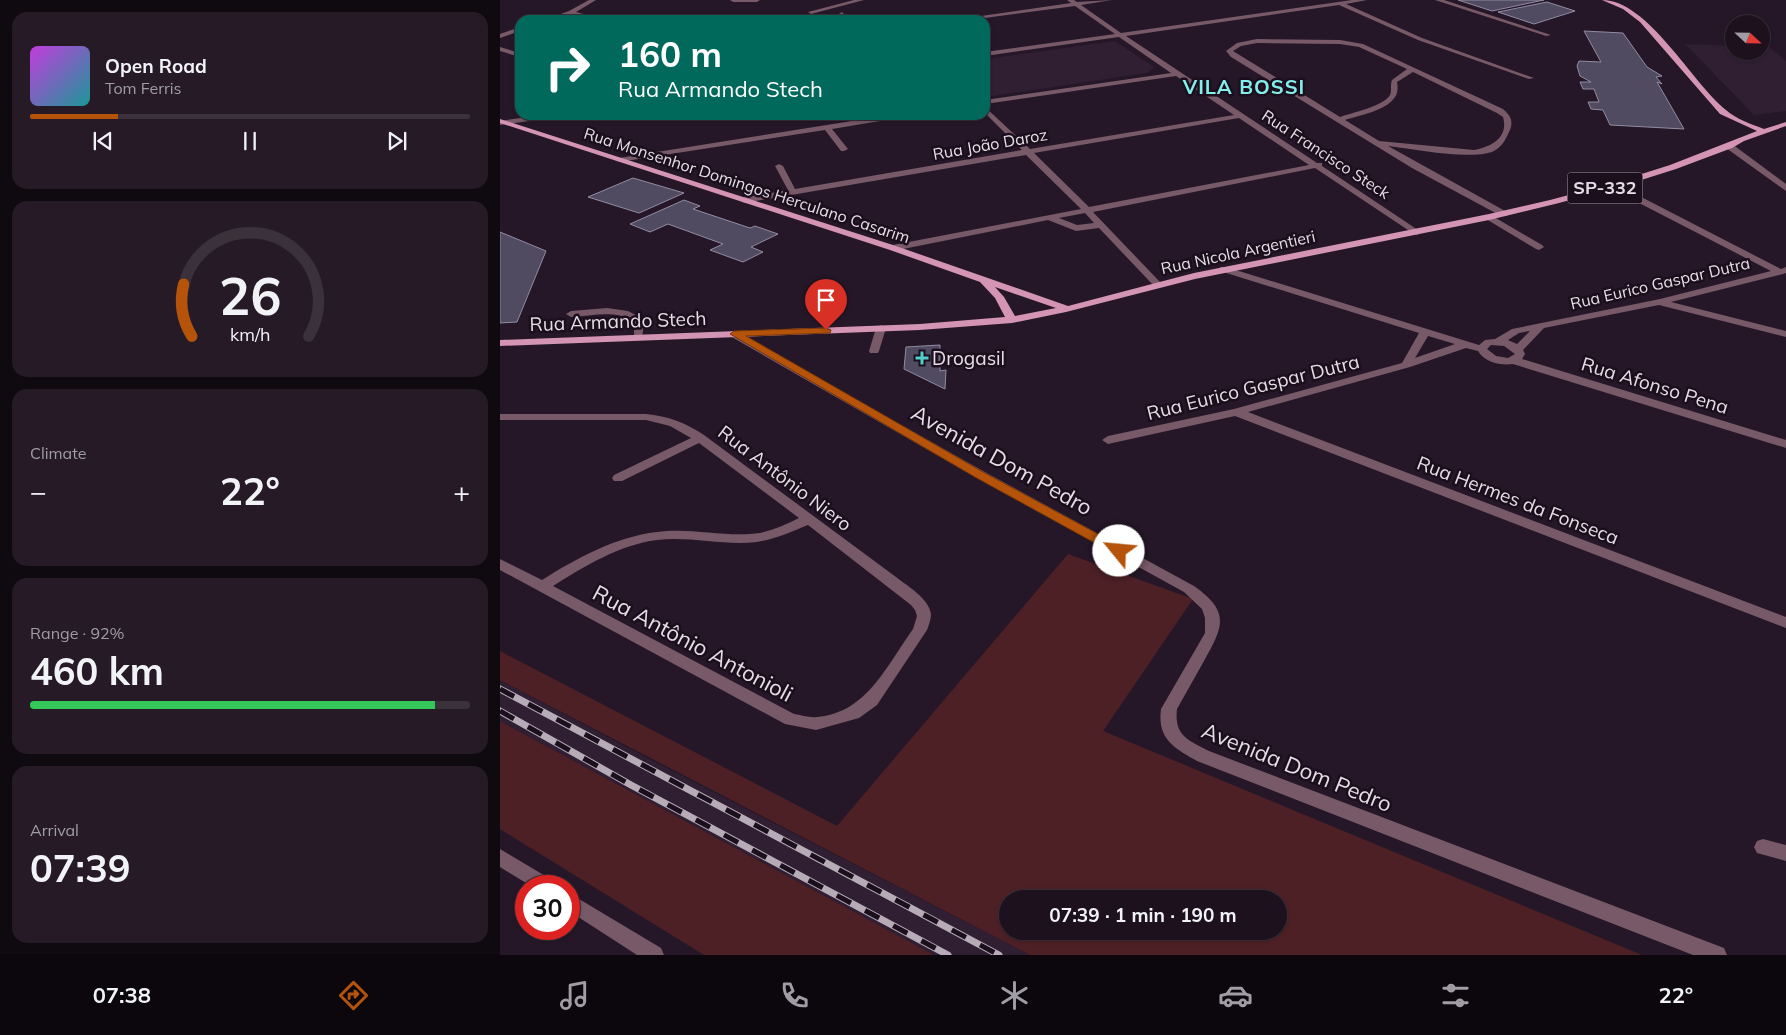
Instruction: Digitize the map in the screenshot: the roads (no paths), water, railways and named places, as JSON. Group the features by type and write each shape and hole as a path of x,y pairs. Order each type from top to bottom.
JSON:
{"main road":[{"path":"1605,0 1632,12 1642,21 1723,112 1762,131"},
{"path":"1718,105 1732,113 1782,124"},
{"name":"Rua Monsenhor Domingos Herculano Casarim","path":"501,122 894,248 1066,309"},
{"name":"SP-332","path":"1417,232 1489,218 1613,186 1729,146 1741,139 1782,124"},
{"name":"Rua Nicola Argentieri","path":"1066,309 1157,284 1417,232"},
{"name":"Rua Monsenhor Domingos Herculano Casarim","path":"983,280 999,297 1012,320"},
{"name":"Rua Armando Stech","path":"500,343 881,328 1012,320 1066,309"}],"street":[{"path":"562,15 593,0"},
{"path":"733,0 756,0"},
{"path":"809,15 811,12 862,0"},
{"path":"988,15 1073,2 1109,0"},
{"path":"990,53 1364,0"},
{"path":"1438,0 1548,35"},
{"name":"Rua Francisco Steck","path":"1073,2 1177,74 1319,165 1417,232"},
{"path":"844,15 842,7 849,3"},
{"path":"1341,4 1420,39 1532,78"},
{"path":"811,12 828,11 838,15"},
{"path":"571,12 583,15"},
{"path":"500,36 515,31"},
{"path":"1378,143 1474,152 1490,150 1500,143 1508,127 1506,116 1500,111 1361,45 1351,43 1257,42 1240,44 1229,51 1233,56 1339,120 1378,143 1504,214"},
{"path":"500,49 515,54"},
{"path":"1339,120 1377,107 1392,98 1394,81 1402,74 1413,69"},
{"path":"990,101 1177,74"},
{"path":"990,114 1088,211 1157,284"},
{"name":"Rua João Daroz","path":"744,200 1240,116"},
{"path":"501,122 517,120"},
{"path":"619,160 872,120"},
{"path":"826,127 844,149"},
{"path":"1729,146 1786,188"},
{"path":"894,248 1319,165"},
{"path":"779,166 793,192"},
{"path":"1613,186 1783,271"},
{"path":"1050,218 1076,228 1100,225"},
{"path":"1489,218 1539,247"},
{"path":"1223,270 1482,349 1484,353 1497,360 1516,355 1540,326"},
{"name":"Rua Eurico Gaspar Dutra","path":"1482,349 1484,345 1497,342 1516,331 1660,302 1783,271"},
{"path":"1660,302 1786,334"},
{"path":"572,314 622,311 633,315 640,321 638,338"},
{"path":"874,351 881,328"},
{"path":"1406,365 1425,331"},
{"name":"Avenida Dom Pedro","path":"734,334 979,474 1189,589 1203,599 1211,610 1214,620 1212,633 1174,700 1167,722 1171,733 1181,744 1203,756 1717,955"},
{"path":"1497,342 1506,343 1516,355"},
{"name":"Rua Eurico Gaspar Dutra","path":"1108,440 1236,412 1406,365 1466,344"},
{"name":"Rua Afonso Pena","path":"1516,355 1786,444"},
{"name":"Rua Hermes da Fonseca","path":"1236,412 1786,623"},
{"name":"Rua Antônio Niero","path":"500,417 655,418 677,424 700,438 891,580 922,608 924,616 920,630 871,702"},
{"path":"618,478 700,438"},
{"path":"542,587 581,561 632,541 657,536 683,535 751,538 769,536 809,519"},
{"name":"Rua Antônio Antonioli","path":"500,564 792,720 816,724 834,720 853,714 871,702"},
{"path":"1763,847 1786,854"},
{"path":"500,857 529,875"},
{"path":"580,908 654,955"}],"railway":[{"path":"500,689 999,955"},
{"path":"500,711 631,785 948,955"}],"place":[{"name":"Drogasil","path":"922,358"}],"district":[{"name":"VILA BOSSI","path":"1244,87"}]}
